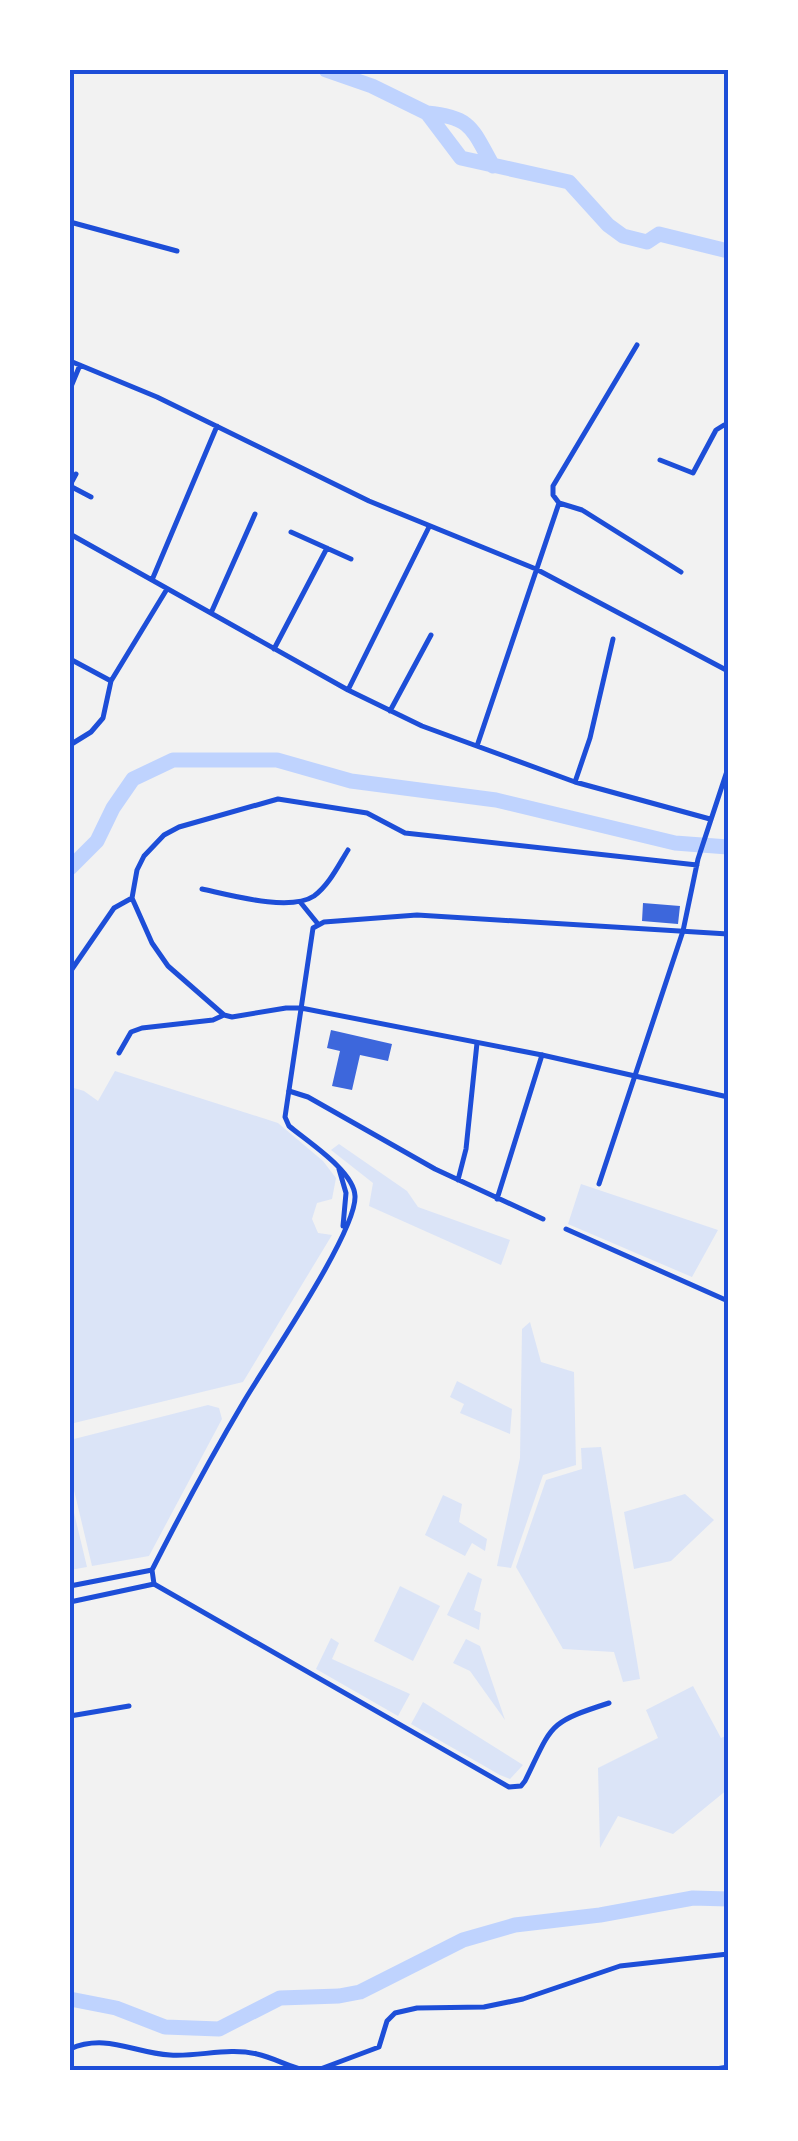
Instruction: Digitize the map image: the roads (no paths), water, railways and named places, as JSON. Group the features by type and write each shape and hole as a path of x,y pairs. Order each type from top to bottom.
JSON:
{"street":[{"path":"70,222 177,251"},
{"path":"636,345 553,486 553,495 681,572"},
{"path":"70,361 157,396 429,527 536,569 728,672"},
{"path":"70,388 80,365"},
{"path":"152,580 217,426"},
{"path":"660,460 694,473 716,430 728,427"},
{"path":"76,474 70,486 91,497"},
{"path":"477,746 559,502"},
{"path":"211,612 255,514"},
{"path":"348,690 429,527"},
{"path":"291,532 351,559"},
{"path":"70,534 390,711 575,782 710,818"},
{"path":"274,648 327,548"},
{"path":"70,744 98,726 107,710 111,681 167,589"},
{"path":"390,711 431,635"},
{"path":"575,782 590,738 613,639"},
{"path":"70,659 111,681"},
{"path":"599,1184 683,930 706,829 728,768"},
{"path":"697,862 405,832 368,813 278,799 164,835 144,856 132,898 157,953 224,1015 238,1018 301,1008 542,1055 728,1097"},
{"path":"202,889 254,900 300,902 318,893 348,850"},
{"path":"70,972 114,908 132,898"},
{"path":"300,902 318,924"},
{"path":"154,1584 152,1570 234,1419 338,1246 355,1204 355,1191 338,1166 286,1122 311,934 318,924 401,915 728,934"},
{"path":"119,1053 126,1038 142,1028 213,1020 224,1015"},
{"path":"458,1180 466,1149 476,1042"},
{"path":"497,1198 542,1055"},
{"path":"290,1091 308,1097 458,1180 543,1219"},
{"path":"566,1229 728,1302"},
{"path":"70,1586 152,1570"},
{"path":"70,1602 154,1584 509,1787 516,1788 526,1781 550,1729 558,1722 609,1702"},
{"path":"70,1716 129,1706"},
{"path":"70,2049 86,2042 105,2041 175,2056 209,2051 256,2054 296,2070 312,2071 379,2047 395,2013 418,2008 484,2007 523,1999 620,1966 728,1954"},
{"path":"704,2071 728,2067"}],"waterway":[{"path":"326,70 372,86 427,113 461,158 569,182 623,236 647,242 659,234 728,251"},
{"path":"427,113 453,118 469,127 493,166"},
{"path":"70,868 97,841 133,779 173,760 277,760 351,781 496,800 675,843 728,847"},
{"path":"70,1999 116,2008 165,2027 219,2029 280,1998 360,1992 463,1940 515,1925 693,1898 728,1899"}]}
